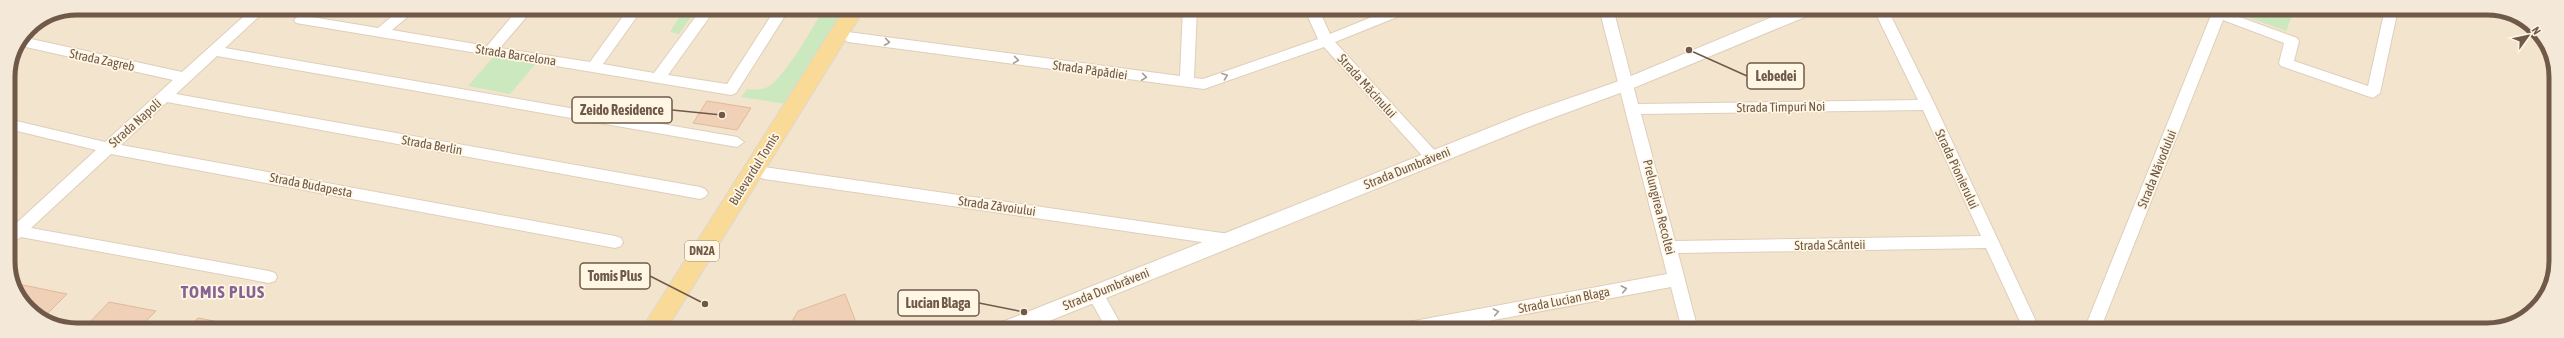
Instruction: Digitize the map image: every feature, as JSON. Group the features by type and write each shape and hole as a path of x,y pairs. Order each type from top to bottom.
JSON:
{"main road":[{"name":"Bulevardul Tomis","path":"657,323 851,15"},
{"name":"Bulevardul Tomis","path":"673,323 862,15"}],"street":[{"name":"Strada Napoli","path":"15,234 254,15"},
{"name":"Strada Barcelona","path":"307,15 301,20 731,90 779,15"},
{"path":"380,33 402,15"},
{"path":"490,50 521,15"},
{"path":"594,67 631,15"},
{"path":"658,78 704,15"},
{"path":"1188,83 1190,15"},
{"name":"Strada Măcinului","path":"1314,15 1326,41 1432,158"},
{"name":"Strada Păpădiei","path":"848,37 1204,84 1326,41 1390,15"},
{"name":"Prelungirea Recoltei","path":"1608,15 1626,85 1634,109 1688,323"},
{"name":"Strada Dumbrăveni","path":"1022,323 1432,158 1626,85 1794,15"},
{"name":"Strada Pionierului","path":"1883,15 1928,105 2029,323"},
{"name":"Strada Năvodului","path":"2095,323 2218,15"},
{"path":"2230,15 2292,41 2286,63 2373,93 2390,15"},
{"name":"Strada Zagreb","path":"25,42 185,78"},
{"path":"214,51 737,142"},
{"name":"Strada Berlin","path":"164,97 700,193"},
{"name":"Strada Timpuri Noi","path":"1634,109 1928,105"},
{"name":"Strada Budapesta","path":"15,128 108,148 615,242"},
{"name":"Strada Zăvoiului","path":"764,173 1229,240"},
{"path":"15,235 269,277"},
{"name":"Strada Scânteii","path":"1669,247 1992,242"},
{"name":"Strada Lucian Blaga","path":"1441,323 1677,279"},
{"path":"1095,294 1112,323"}],"shaded area":[{"path":"2487,15 2503,17 2515,21 2525,28 2541,46 2548,65 2549,261 2546,281 2541,292 2528,308 2511,318 2499,322 2487,323 77,323 61,321 53,318 42,313 30,302 20,285 16,273 15,261 16,65 25,42 33,33 42,25 65,16"}],"green space":[{"path":"681,15 692,15 679,34 670,32"},
{"path":"820,15 843,15 786,104 741,97 747,89 763,89 771,85 786,69 800,49"},
{"path":"2242,15 2293,15 2286,31"},
{"path":"495,55 537,62 510,94 468,86"}],"building":[{"path":"707,101 751,108 737,130 693,123"},
{"path":"20,284 67,294 46,315 30,302"},
{"path":"845,294 856,323 791,323 798,311"},
{"path":"109,302 156,311 144,323 89,323"},
{"path":"198,318 225,323 193,323"}],"place":[{"name":"Lebedei","path":"1689,50"},
{"name":"Zeido Residence","path":"722,115"},
{"name":"Tomis Plus","path":"705,304"},
{"name":"Lucian Blaga","path":"1024,312"}],"district":[{"name":"TOMIS PLUS","path":"223,292"}]}
